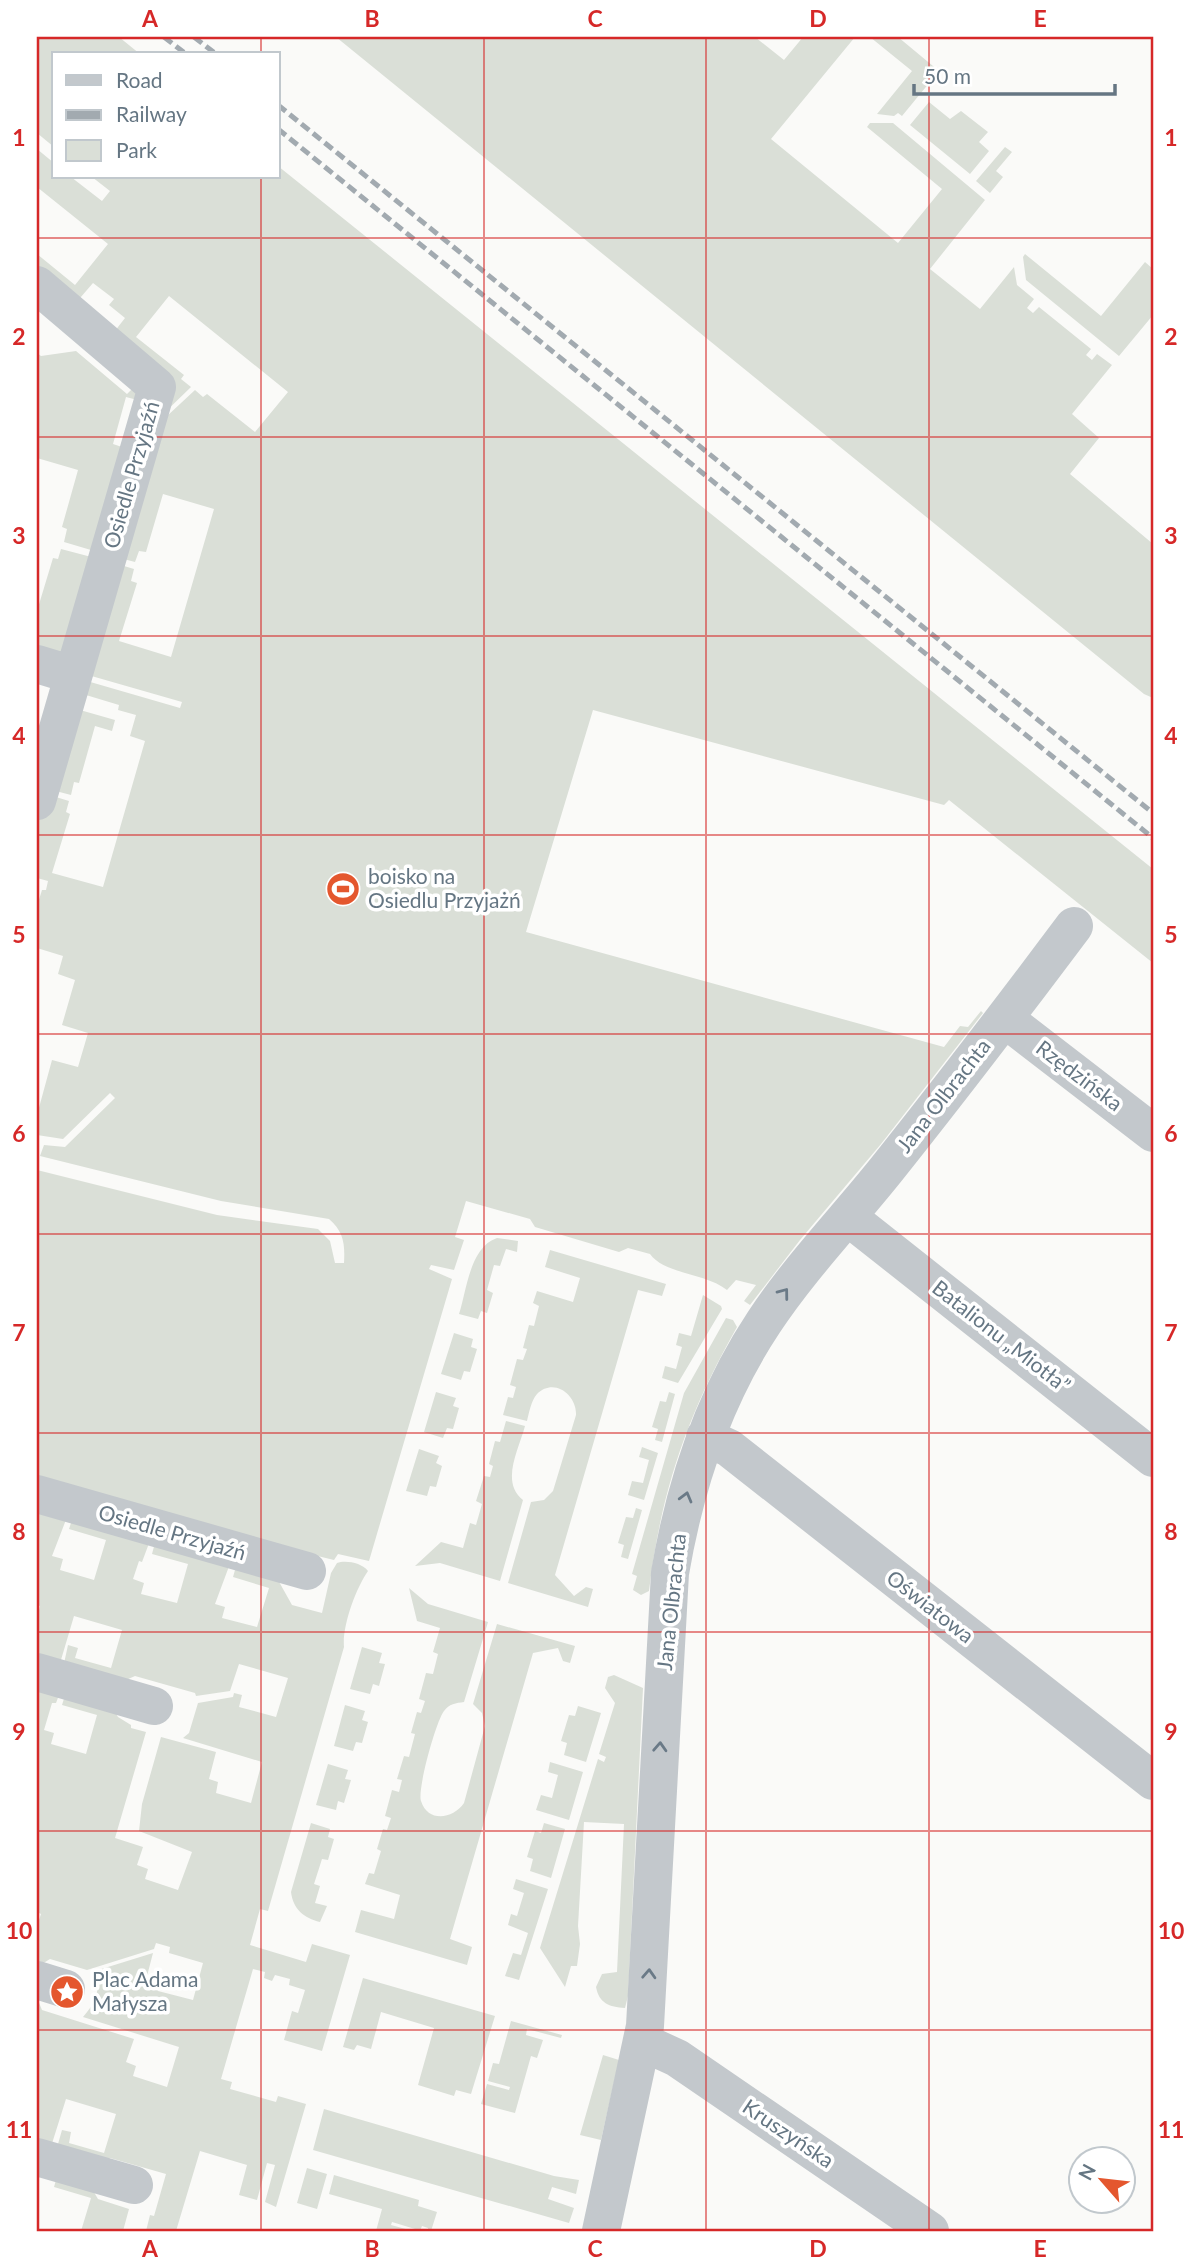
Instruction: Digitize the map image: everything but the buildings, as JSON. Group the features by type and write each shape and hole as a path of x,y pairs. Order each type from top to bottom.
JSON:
{"street":[{"name":"Osiedle Przyjaźń","path":"37,285 157,387 37,801"},
{"path":"37,664 74,674"},
{"name":"Jana Olbrachta","path":"601,2231 642,2042 648,1991 670,1573 685,1502 705,1437 737,1369 763,1323 794,1280 848,1217 1005,1019 1074,926"},
{"name":"Rzędzińska","path":"1005,1019 1153,1133"},
{"name":"Batalionu „Miotła”","path":"848,1217 1153,1458"},
{"name":"Oświatowa","path":"705,1437 729,1448 1153,1781"},
{"name":"Osiedle Przyjaźń","path":"37,1494 307,1572"},
{"path":"37,1672 154,1706"},
{"name":"Kruszyńska","path":"642,2042 677,2058 930,2231"},
{"path":"37,2157 134,2185"}],"green space":[{"path":"37,37 119,37 138,52 52,52 52,145 37,133"},
{"path":"336,37 755,37 784,60 803,37 855,37 771,139 898,243 942,189 867,127 870,123 893,123 985,200 930,269 980,309 1014,267 1017,285 1034,299 1027,308 1033,313 1039,307 1091,349 1086,355 1092,360 1097,354 1112,365 1072,414 1099,438 1070,474 1153,544 1153,698 1144,694"},
{"path":"870,37 898,37 939,71 902,116 898,113 894,116 877,114 912,71"},
{"path":"929,102 950,119 961,111 988,132 979,142 989,151 970,174 910,125"},
{"path":"1005,147 1012,152 996,171 1003,177 990,193 976,181"},
{"path":"37,149 52,161 52,178 72,178 102,201 110,191 93,178 280,178 280,168 1153,869 1153,963 949,800 944,805 593,710 526,932 944,1047 960,1026 968,1027 981,1011 983,1013 750,1305 744,1301 756,1285 736,1280 727,1290 708,1280 665,1266 650,1254 628,1248 619,1252 535,1227 530,1219 466,1201 455,1237 464,1240 454,1270 431,1265 429,1269 452,1279 369,1561 338,1554 334,1560 37,1488 37,1170 217,1215 318,1229 330,1241 335,1263 344,1263 344,1244 341,1234 329,1219 221,1201 40,1156 44,1145 65,1147 115,1098 110,1093 63,1139 37,1135 37,1115 52,1060 78,1067 88,1033 62,1025 75,980 58,974 63,956 37,948 37,906 48,881 37,878 37,828 46,794 69,801 66,812 70,814 52,873 103,887 145,741 130,736 136,715 118,710 119,705 76,692 80,679 180,708 182,702 81,673 114,563 134,569 131,581 137,583 119,641 171,657 214,509 163,494 146,552 139,551 135,562 116,557 152,430 195,390 203,397 207,394 255,432 288,392 169,296 136,337 184,375 181,379 191,387 157,420 111,336 125,318 109,305 114,299 93,283 74,305 37,275 37,254 75,285 108,244 37,187"},
{"path":"1025,254 1101,316 1145,262 1153,269 1153,315 1119,356 1026,280 1023,257"},
{"path":"76,351 127,394 140,381 145,402 126,397 113,444 131,450 101,553 64,542 67,529 62,527 78,470 37,458 37,353 41,356"},
{"path":"61,549 99,559 68,653 37,656 37,611 53,558 58,559"},
{"path":"73,708 115,720 112,731 95,726 79,783 74,782 71,795 48,789"},
{"path":"497,1238 518,1241 517,1252 506,1249 500,1266 494,1265 487,1290 493,1293 487,1313 481,1311 478,1319 459,1314 475,1259 488,1243"},
{"path":"550,1250 666,1284 662,1296 638,1290 555,1575 574,1596 586,1587 593,1589 588,1607 508,1583 531,1502 544,1500 553,1491 576,1415 569,1395 550,1387 537,1394 527,1421 503,1415 508,1397 513,1398 516,1387 510,1385 517,1359 523,1360 529,1325 534,1326 539,1306 533,1303 537,1291 573,1302 580,1278 545,1267"},
{"path":"703,1295 722,1309 678,1383 662,1378 665,1366 676,1369 682,1347 676,1345 679,1333 691,1336"},
{"path":"726,1318 733,1320 737,1327 690,1423 669,1487 649,1591 641,1595 633,1590 637,1576 632,1574 684,1393"},
{"path":"454,1333 473,1339 471,1347 477,1349 470,1372 464,1371 461,1380 441,1374"},
{"path":"436,1392 456,1398 453,1406 459,1408 453,1429 447,1428 443,1438 424,1432"},
{"path":"669,1392 675,1394 662,1442 655,1440 658,1429 652,1427 660,1401 666,1402"},
{"path":"506,1421 525,1426 512,1475 516,1493 523,1500 500,1581 440,1563 415,1566 441,1542 463,1548 470,1523 476,1525 482,1504 476,1501 484,1476 490,1477 493,1466 489,1464 495,1441 500,1442"},
{"path":"642,1447 658,1453 644,1500 628,1495 632,1481 643,1483 649,1460 639,1457"},
{"path":"419,1449 439,1456 436,1463 442,1466 436,1487 430,1486 427,1496 406,1491"},
{"path":"37,1500 69,1512 52,1556 63,1559 60,1570 94,1580 106,1540 69,1529 74,1514 151,1538 133,1579 144,1583 141,1594 177,1603 188,1564 152,1554 156,1539 231,1561 215,1604 225,1607 222,1618 257,1627 269,1588 233,1577 237,1563 273,1571 292,1605 322,1613 331,1573 337,1563 354,1563 368,1571 348,1618 344,1647 268,1911 260,1909 250,1945 306,1962 312,1944 350,1955 322,2051 284,2040 292,2011 298,2013 305,1990 289,1985 290,1979 275,1975 272,1981 264,1978 265,1972 253,1969 221,2079 232,2082 230,2089 276,2102 278,2096 306,2104 276,2207 265,2202 275,2165 267,2163 257,2200 239,2195 247,2165 200,2151 176,2231 146,2231 150,2215 154,2216 166,2174 110,2158 96,2166 56,2151 62,2130 71,2132 69,2143 104,2153 116,2114 66,2099 49,2153 37,2149 37,1998 42,2010 134,2039 126,2062 136,2066 133,2076 167,2087 179,2047 83,2017 96,1996 95,1971 153,1953 147,1976 161,1980 158,1991 193,2000 203,1963 169,1953 170,1947 156,1943 154,1949 87,1970 50,1959 37,1967 37,1926 41,1914 37,1912 37,1680 62,1687 56,1703 52,1703 44,1730 54,1733 51,1744 86,1754 97,1715 62,1705 67,1689 112,1707 118,1717 131,1725 131,1728 146,1732 115,1838 143,1847 137,1865 148,1869 145,1879 178,1890 192,1852 139,1831 142,1804 161,1737 216,1752 209,1779 218,1782 216,1793 251,1803 262,1762 183,1738 189,1733 198,1703 233,1697 234,1693 242,1695 239,1707 276,1717 288,1678 239,1664 230,1691 196,1696 195,1693 135,1676 117,1684 63,1668 68,1645 78,1648 75,1658 111,1668 122,1630 74,1616 58,1670 37,1664 37,1619 40,1606 37,1605"},
{"path":"636,1508 642,1510 628,1559 621,1557 624,1545 618,1543 626,1517 633,1518"},
{"path":"409,1588 428,1604 488,1622 464,1702 450,1705 444,1711 428,1756 421,1801 424,1808 435,1816 454,1813 464,1803 485,1726 482,1713 473,1704 497,1624 575,1646 570,1663 563,1661 558,1648 533,1653 450,1939 472,1947 467,1965 355,1932 361,1910 394,1919 400,1895 365,1884 369,1873 374,1874 381,1851 377,1849 383,1829 387,1830 391,1818 385,1816 392,1790 399,1792 402,1780 397,1779 404,1756 409,1757 415,1734 411,1733 417,1712 421,1713 425,1701 419,1699 426,1673 433,1674 438,1654 433,1652 440,1628 417,1621"},
{"path":"362,1647 382,1653 379,1663 385,1664 379,1686 373,1684 370,1694 350,1689"},
{"path":"614,1675 643,1688 628,1996 625,2008 606,2003 596,1987 602,1974 617,1972 624,1824 584,1822 578,1926 580,1944 577,1966 571,1966 565,1987 540,1948 598,1759 604,1762 606,1757 599,1754 615,1703 605,1688 608,1677"},
{"path":"345,1705 365,1711 362,1720 368,1722 362,1743 356,1742 353,1751 334,1746"},
{"path":"578,1706 601,1713 586,1762 564,1755 567,1743 561,1741 569,1715 575,1716"},
{"path":"550,1762 583,1772 569,1820 536,1810 541,1795 552,1798 558,1775 548,1772"},
{"path":"328,1764 348,1770 345,1779 351,1780 344,1803 338,1801 336,1810 316,1805"},
{"path":"311,1823 330,1829 328,1837 334,1839 328,1860 322,1859 314,1884 320,1886 315,1903 327,1906 320,1922 300,1912 291,1892"},
{"path":"544,1823 565,1829 551,1878 530,1871 533,1859 527,1857 535,1831 541,1833"},
{"path":"516,1879 548,1889 519,1980 505,1976 513,1953 521,1955 528,1933 508,1925 511,1914 517,1916 524,1893 513,1889"},
{"path":"363,1978 495,2016 471,2094 456,2090 454,2096 418,2085 434,2028 381,2012 371,2049 357,2045 354,2050 343,2047"},
{"path":"511,2021 562,2035 561,2038 527,2029 526,2035 543,2040 537,2058 531,2056 515,2113 481,2104 487,2084 509,2090 510,2087 488,2081 493,2063 499,2064"},
{"path":"603,2055 619,2060 601,2140 580,2135"},
{"path":"324,2109 554,2176 579,2180 576,2194 552,2187 548,2199 574,2208 569,2223 313,2150"},
{"path":"307,2168 327,2174 317,2209 297,2203"},
{"path":"58,2173 88,2182 98,2199 129,2209 123,2231 81,2231 91,2198 54,2187"},
{"path":"334,2175 419,2200 418,2206 437,2212 431,2231 422,2226 420,2231 414,2231 415,2229 392,2222 391,2225 413,2231 376,2231 382,2209 329,2194"}],"railway":[{"path":"164,37 183,52"},
{"path":"194,37 213,52"},
{"path":"280,107 1153,813"},
{"path":"280,131 1153,838"}],"place":[{"name":"boisko na Osiedlu Przyjażń","path":"343,889"},
{"name":"Plac Adama Małysza","path":"67,1992"}]}
